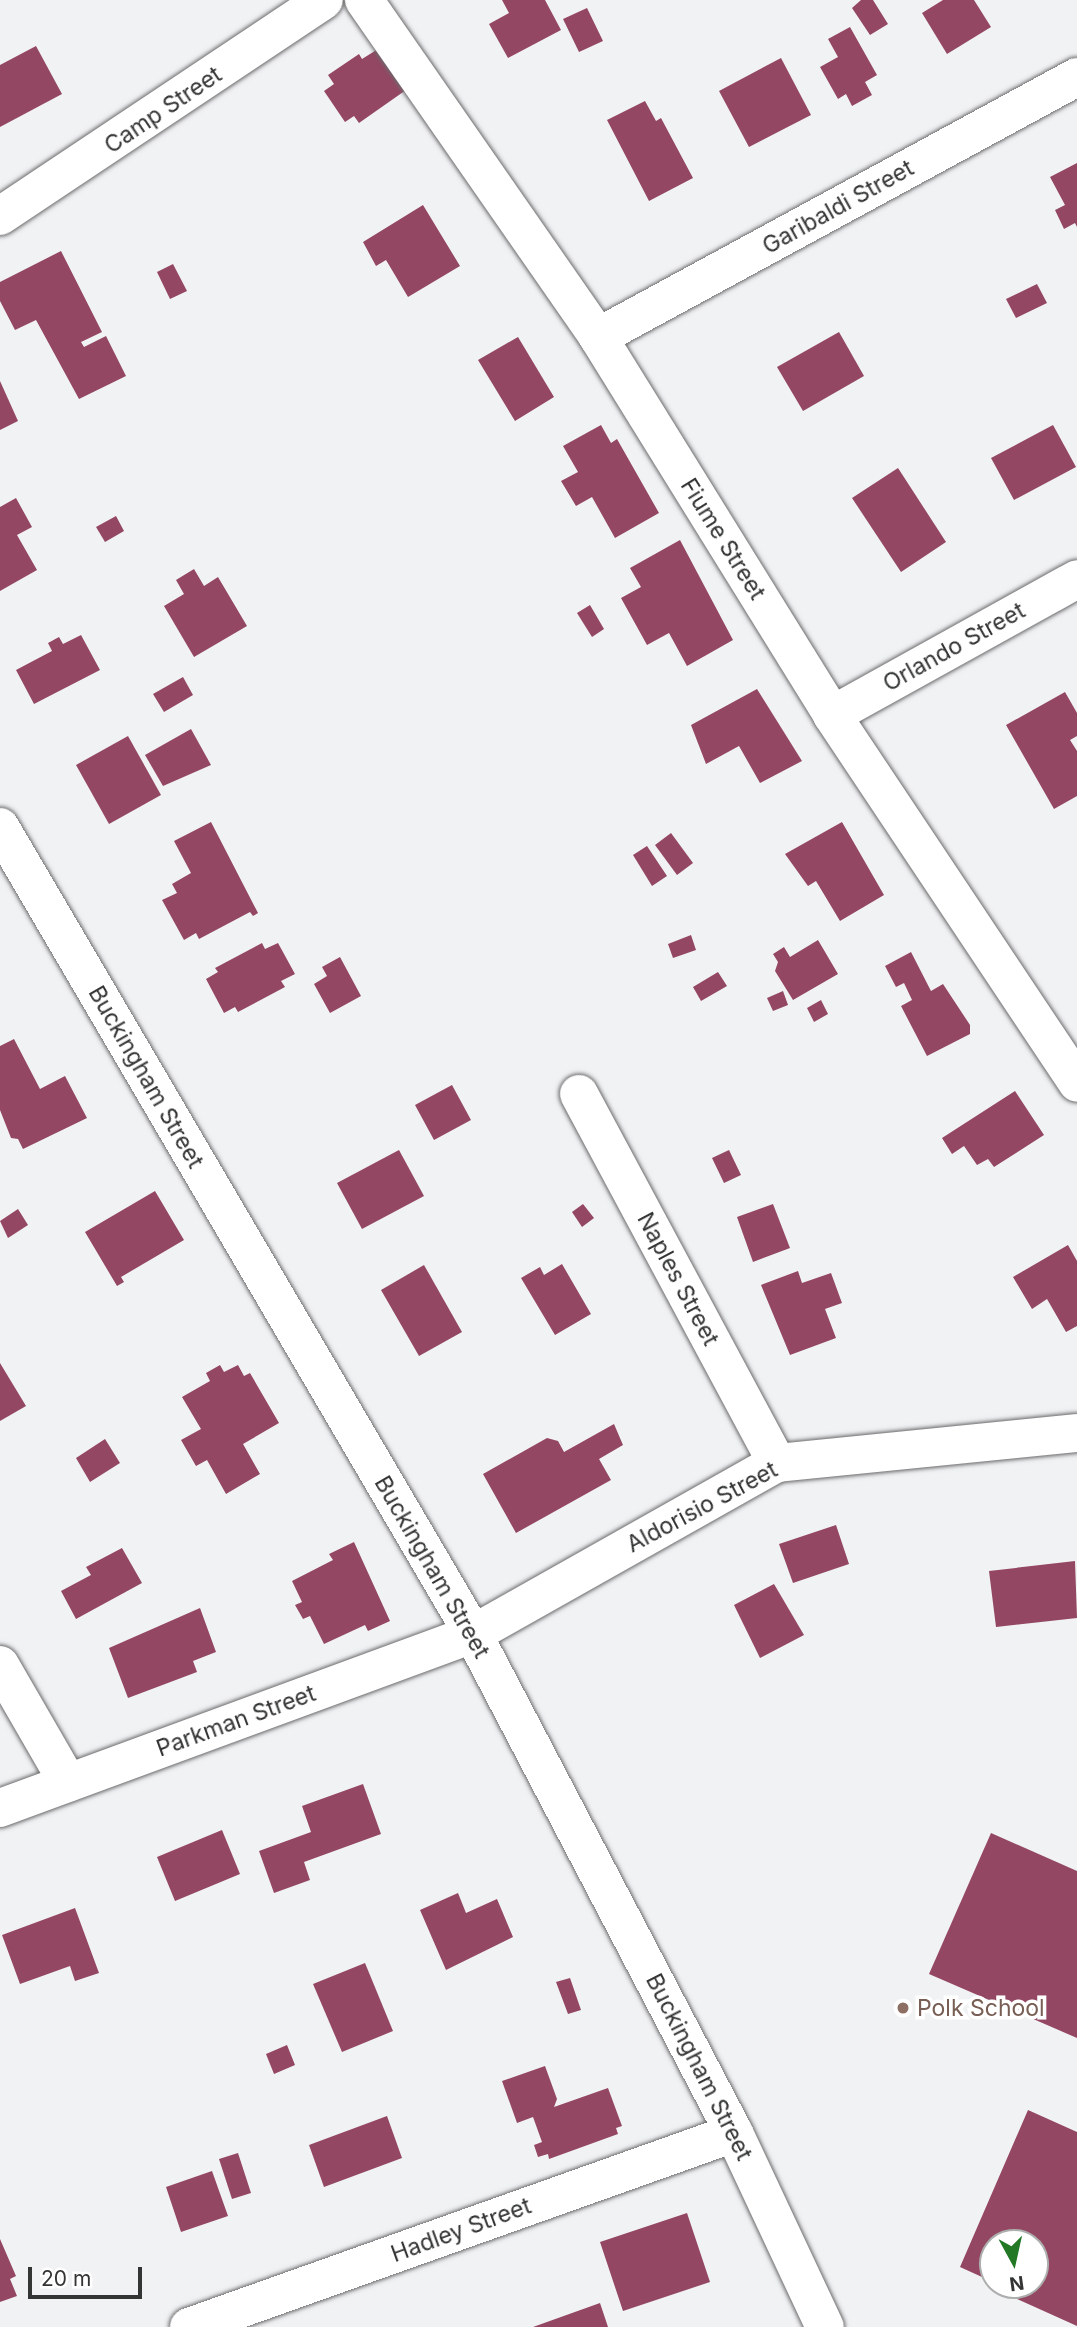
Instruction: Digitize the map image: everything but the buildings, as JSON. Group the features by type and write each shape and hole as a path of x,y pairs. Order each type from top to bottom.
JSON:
{"street":[{"name":"Camp Street","path":"0,216 49,187 324,0"},
{"name":"Fiume Street","path":"364,0 598,337 832,715 1073,1065"},
{"name":"Garibaldi Street","path":"598,337 1077,77"},
{"name":"Orlando Street","path":"832,715 1077,579"},
{"name":"Buckingham Street","path":"0,827 472,1634 734,2133 825,2327"},
{"name":"Naples Street","path":"579,1094 777,1463"},
{"name":"Aldorisio Street","path":"472,1634 777,1463 1077,1433"},
{"name":"Parkman Street","path":"0,1808 472,1634"},
{"path":"0,1665 68,1783"},
{"name":"Hadley Street","path":"188,2327 734,2133"}],"place":[{"name":"Polk School","path":"903,2008"}]}
